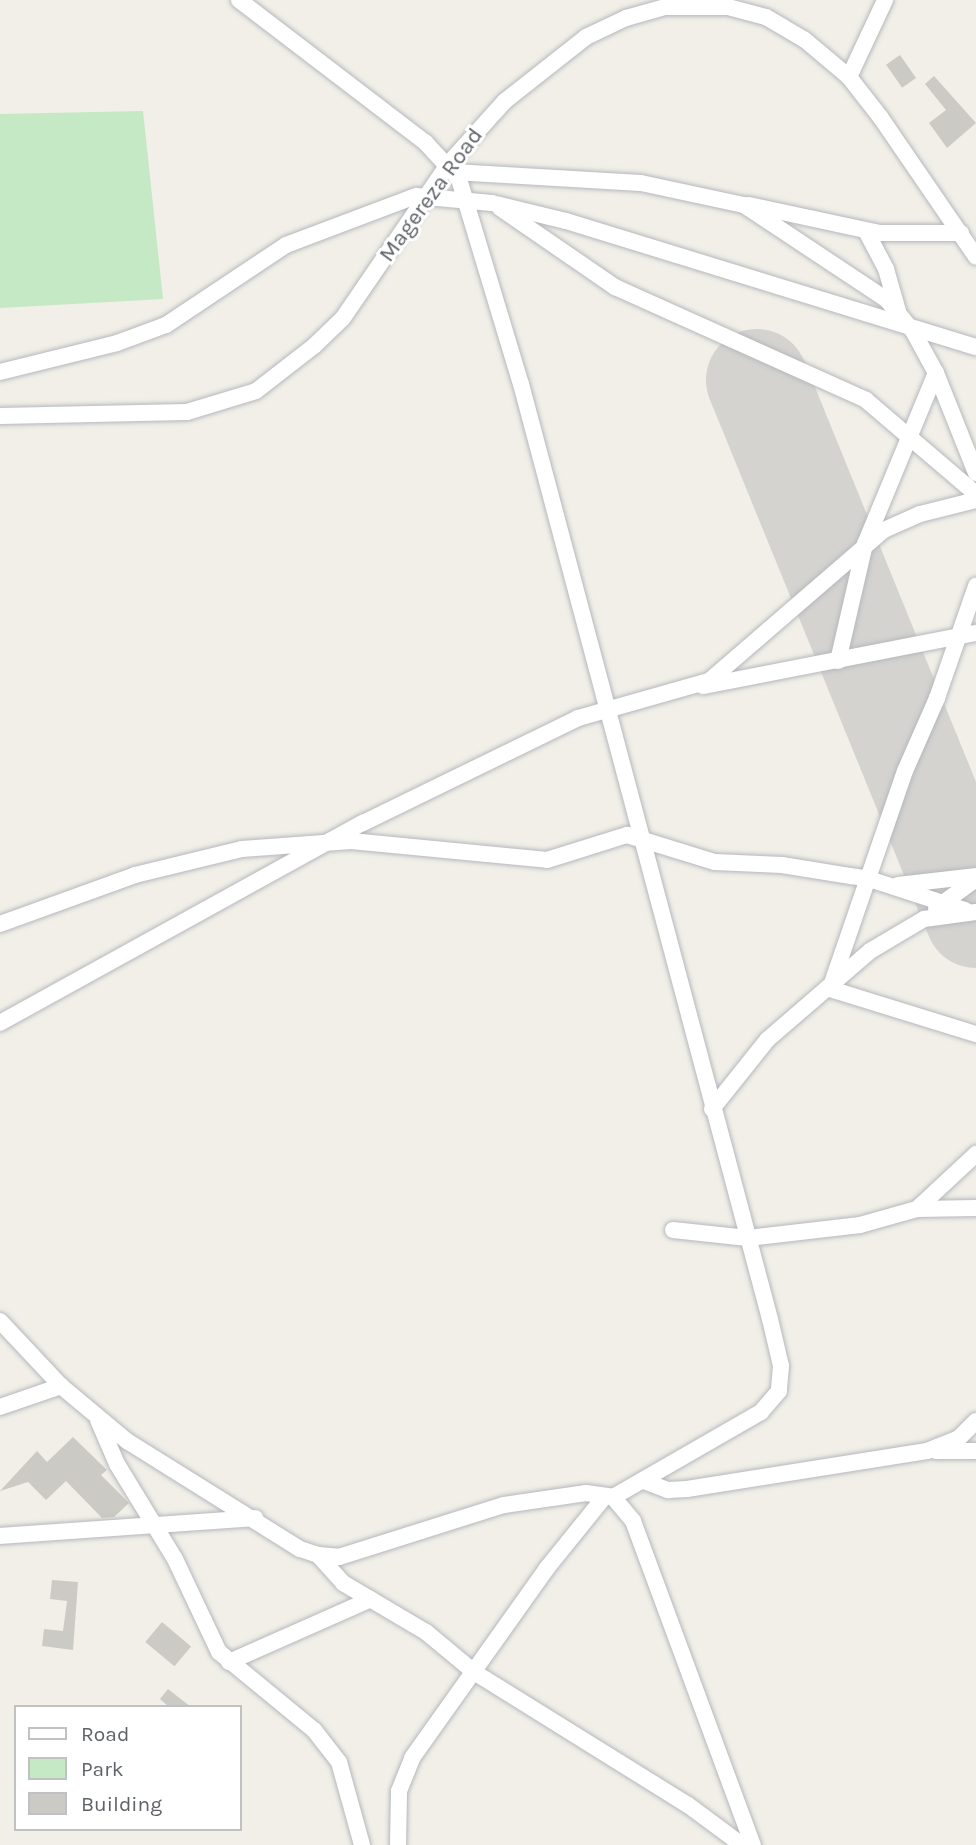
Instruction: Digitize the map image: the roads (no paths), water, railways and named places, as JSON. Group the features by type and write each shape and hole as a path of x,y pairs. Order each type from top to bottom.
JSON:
{"street":[{"path":"239,0 451,167 468,200 607,710 780,1366 779,1391 761,1412 644,1481 609,1496 474,1672 405,1771 399,1791 398,1845"},
{"path":"849,77 885,0"},
{"name":"Magereza Road","path":"0,416 187,412 256,391 306,353 343,318 428,197 505,100 586,37 626,18 664,6 729,3 766,17 805,40 849,77 976,257"},
{"path":"451,167 641,183 866,231 961,233"},
{"path":"0,372 104,347 166,325 286,245 400,199 428,197 492,203 745,275 913,331 976,347"},
{"path":"492,203 615,287 866,400 976,494"},
{"path":"744,205 864,281 898,313 913,331 936,373 976,473"},
{"path":"866,231 886,269 898,313"},
{"path":"838,661 865,544 936,373"},
{"path":"697,686 721,672 865,544 902,520 976,500"},
{"path":"830,986 905,771 968,634 976,586"},
{"path":"0,1023 329,842 578,718 697,686 968,634"},
{"path":"0,924 164,867 242,849 329,842 397,843 535,860 627,835 715,862 782,864 869,879 970,911"},
{"path":"895,886 976,878"},
{"path":"712,1109 746,1063 870,950 924,919 976,878"},
{"path":"924,919 970,911"},
{"path":"830,986 976,1034"},
{"path":"917,1209 976,1154"},
{"path":"673,1230 748,1238 859,1225 917,1209 976,1208"},
{"path":"0,1321 61,1387 97,1418 318,1555 335,1577 426,1632 474,1672 688,1805 742,1845"},
{"path":"0,1407 61,1387"},
{"path":"97,1418 117,1464 155,1526 207,1633 229,1662 304,1721 334,1754 343,1770 362,1845"},
{"path":"927,1451 959,1438 976,1421"},
{"path":"644,1481 668,1490 687,1489 927,1451 976,1451"},
{"path":"318,1555 339,1556 505,1505 586,1493 609,1496 632,1521 752,1845"},
{"path":"0,1536 255,1518"},
{"path":"229,1662 371,1599"}]}
